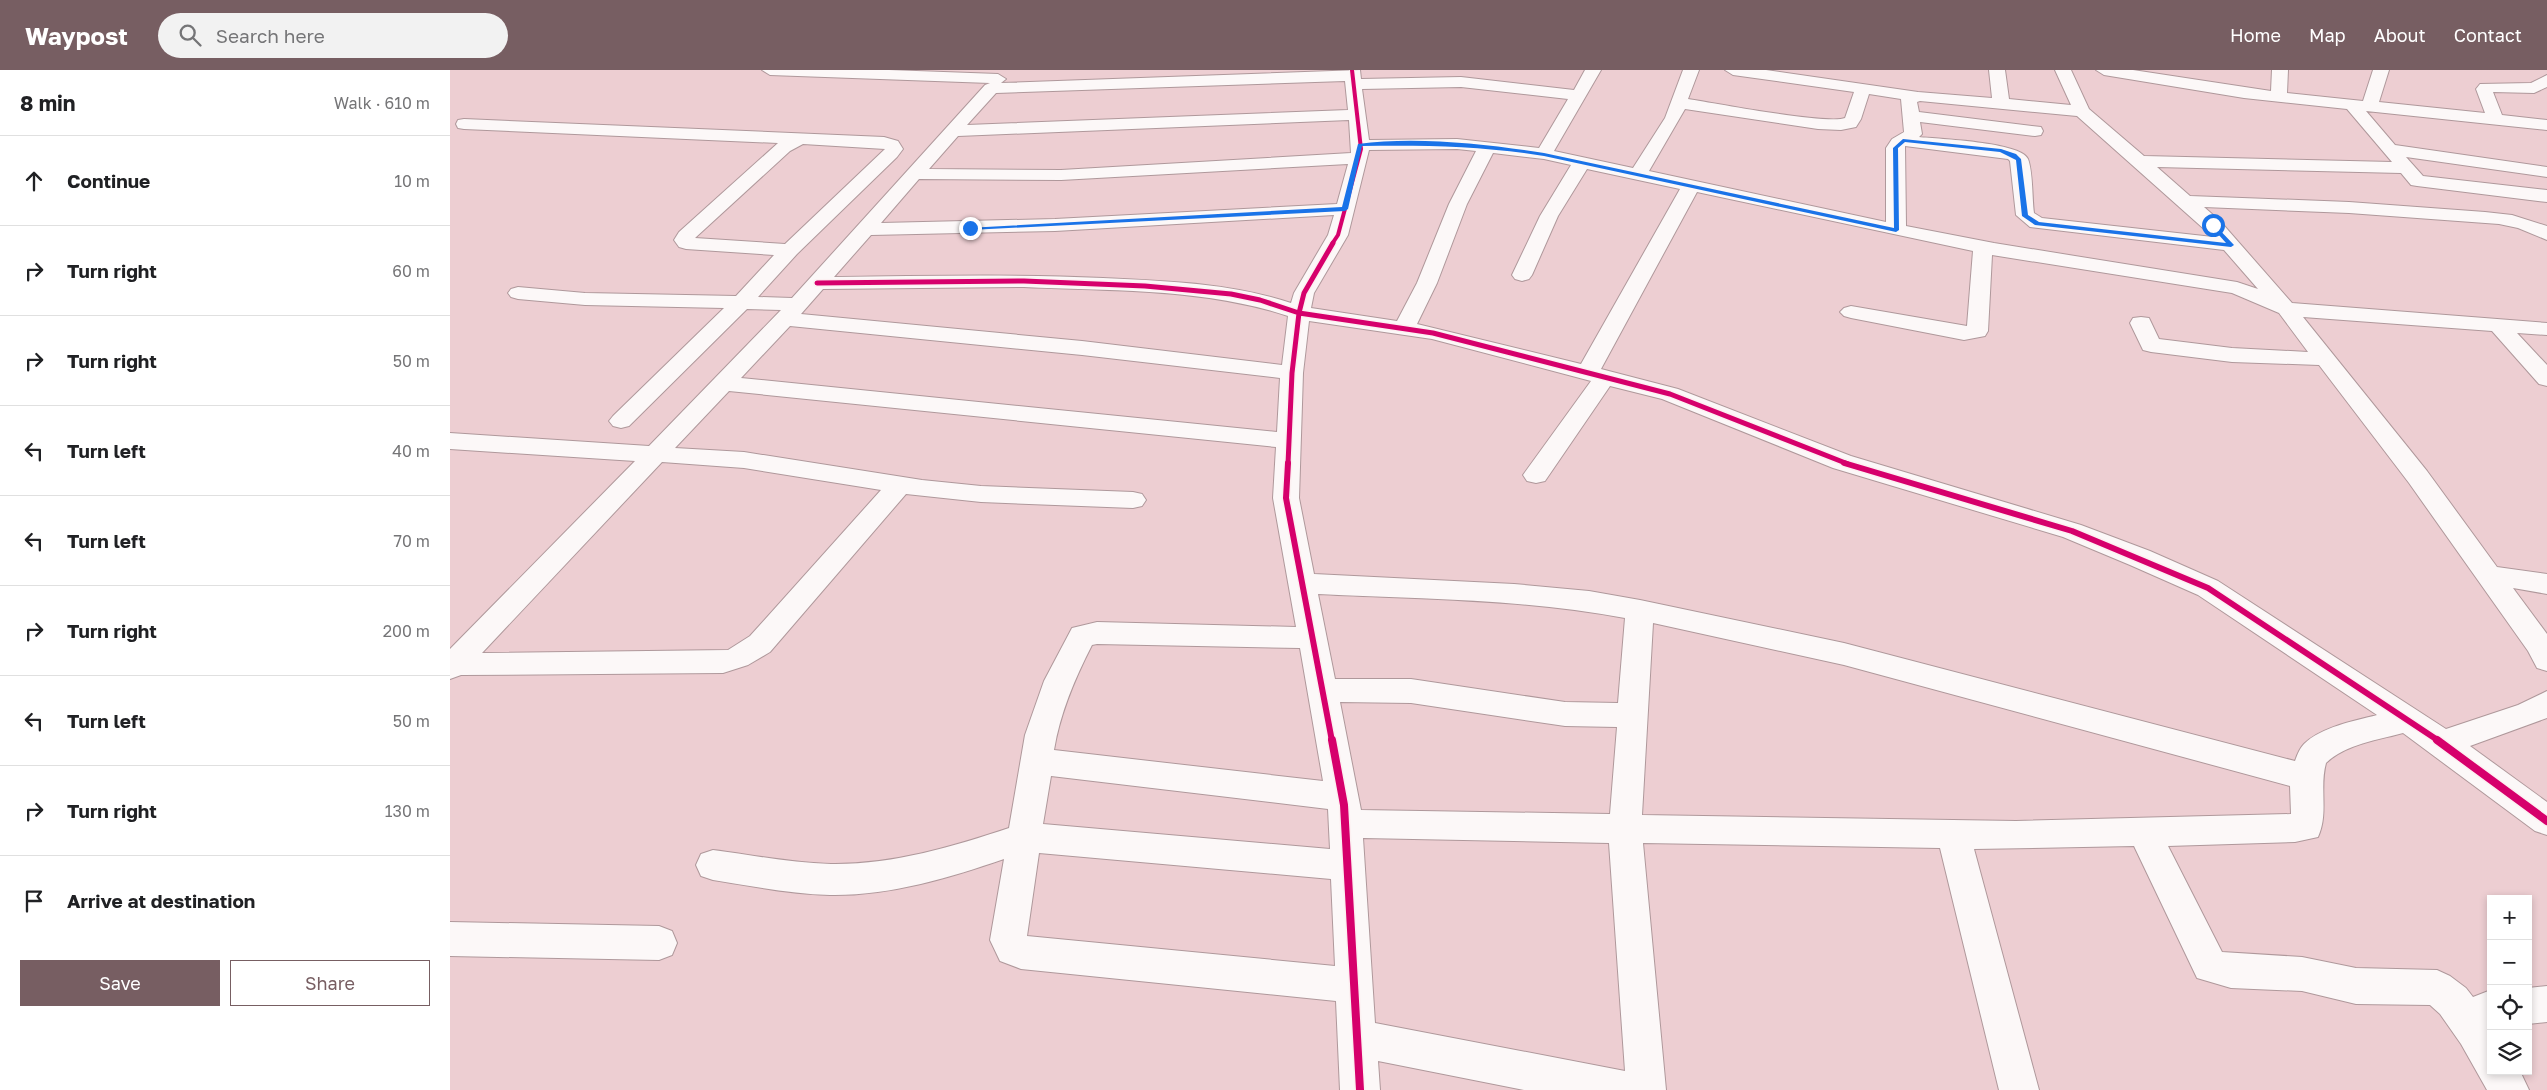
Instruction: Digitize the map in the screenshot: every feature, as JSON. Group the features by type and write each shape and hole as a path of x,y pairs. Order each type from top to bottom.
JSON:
{"street":[{"path":"770,70 920,73 999,79 1352,76 1461,82 1580,95"},
{"path":"1544,154 1593,70"},
{"path":"1638,174 1673,118 1691,70"},
{"path":"1733,70 1915,96 2082,110"},
{"path":"1679,103 1800,122 1841,125 1853,119 1867,89 1872,70"},
{"path":"1997,70 2001,103"},
{"path":"2063,70 2082,110 2213,225 2286,308 2418,477 2547,660"},
{"path":"2104,70 2197,87 2547,125"},
{"path":"2279,97 2280,70"},
{"path":"2361,106 2381,70"},
{"path":"1352,76 1359,152 1338,235 1304,293 1299,313 1292,373 1286,498 1344,811 1360,1090"},
{"path":"451,666 791,312 999,79"},
{"path":"2495,118 2484,89 2486,87 2534,88 2547,80"},
{"path":"1896,230 1895,148 1913,134 1909,99 1915,96"},
{"path":"2361,106 2389,149 2414,178 2422,182 2547,196"},
{"path":"952,131 1357,115"},
{"path":"1911,116 2036,131"},
{"path":"464,124 884,142 892,145 894,149 790,250 742,302 622,421"},
{"path":"790,250 693,244 684,240 691,230 784,148 800,139"},
{"path":"1903,141 2001,151 2014,155 2019,159 2025,216 2037,224 2231,245"},
{"path":"914,174 1061,175 1457,144 1488,146 1544,154 1896,230 2237,288 2286,308 2547,329"},
{"path":"1405,327 1427,283 1458,204 1488,146"},
{"path":"2389,149 2547,172"},
{"path":"2139,161 2405,168"},
{"path":"1522,275 1545,224 1582,162"},
{"path":"1536,475 1597,374 1691,186"},
{"path":"2186,202 2386,210 2519,223 2547,234"},
{"path":"865,229 1055,226 1345,209"},
{"path":"1851,312 1964,333 1977,331 1983,246"},
{"path":"817,283 1024,282 1145,286 1231,294 1260,300 1299,313 1405,327 1473,342 1670,394 1842,462 2072,531 2208,588 2442,744 2547,821"},
{"path":"518,293 585,298 742,302 791,312 1292,373"},
{"path":"2141,323 2151,346 2232,354 2325,359"},
{"path":"2496,324 2547,379"},
{"path":"723,383 1288,441"},
{"path":"450,441 744,460 900,484 981,494 1133,500"},
{"path":"451,666 723,662 734,660 749,653 760,644 900,484"},
{"path":"2489,576 2547,584"},
{"path":"1302,583 1514,594 1589,602 1640,610 1844,654 2307,776"},
{"path":"1640,610 1625,829 1646,1090"},
{"path":"1313,638 1097,633 1082,636 1071,654 1056,689 1041,735 1008,940 1013,949 1021,952 1354,985"},
{"path":"1322,690 1411,692 1565,714 1633,715"},
{"path":"2442,744 2541,711"},
{"path":"1037,761 1344,811 1625,829 1953,834 2144,832 2306,827 2307,776 2314,753 2326,744 2406,720"},
{"path":"2144,832 2210,966 2231,971 2302,974 2356,986 2437,988 2485,1033"},
{"path":"1953,834 2019,1090"},
{"path":"713,865 805,878 851,878 894,873 938,864 1024,837 1348,866"},
{"path":"450,939 659,943"},
{"path":"2532,1006 2547,1004"},
{"path":"1357,1038 1623,1090"},
{"path":"2500,1075 2509,1090"}],"cycle path":[{"path":"1352,70 1361,149 1338,235 1304,293 1299,313 1433,333 1670,394 1842,462 2072,531 2140,558 2208,588 2442,743 2547,821"},
{"path":"817,283 1024,281 1145,286 1231,294 1260,300 1299,313 1292,373 1286,498 1344,805 1360,1090"}],"route":[{"path":"970,228 1055,226 1345,209 1360,145 1457,144 1497,147 1544,154 1896,230 1895,148 1903,141 2001,151 2014,155 2019,159 2025,216 2028,220 2037,224 2231,245 2213,225"}]}
